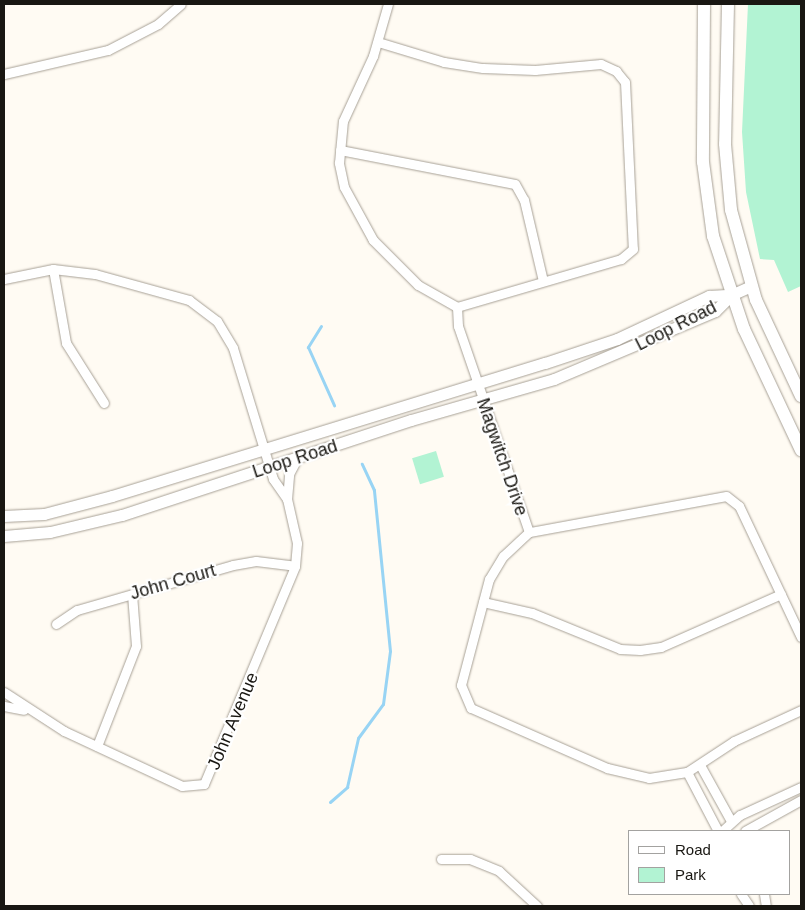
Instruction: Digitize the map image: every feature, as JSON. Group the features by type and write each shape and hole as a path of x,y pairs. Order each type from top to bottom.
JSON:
{"main road":[{"path":"704,4 705,184 713,236 731,295 801,450"},
{"path":"728,4 727,180 751,286 801,396"}],"street":[{"path":"4,74 108,50 158,24 181,4"},
{"path":"378,42 444,62 482,68 535,70 601,64 624,82 633,249 621,259 458,307 418,285 373,240 344,188 340,150 351,98 378,42 388,4"},
{"path":"340,150 515,184 524,200 543,281"},
{"path":"53,269 66,343 104,403"},
{"name":"John Avenue","path":"4,280 53,269 95,274 189,300 217,321 232,348 277,489 287,499"},
{"path":"731,295 751,286"},
{"name":"Loop Road","path":"4,516 84,504 617,339 709,296 731,295"},
{"name":"Loop Road","path":"4,536 85,525 610,359 716,311 731,295"},
{"name":"Magwitch Drive","path":"458,307 458,326 482,401 529,532"},
{"name":"John Avenue","path":"4,692 26,710 182,786 204,784 295,566 297,543 287,499 288,474 297,459"},
{"path":"801,637 740,506 726,496 529,532 503,556 489,579 461,685 471,708 628,775 665,778 687,772 734,741 801,710"},
{"name":"John Court","path":"56,624 77,610 246,562 295,566"},
{"path":"97,746 136,646 132,594"},
{"path":"483,602 532,612 620,649 640,650 661,646 781,594"},
{"name":"John Avenue","path":"4,706 26,710"},
{"path":"700,765 731,821"},
{"path":"687,772 717,830"},
{"path":"723,830 731,821 801,787"},
{"path":"748,830 801,800"},
{"path":"441,859 470,859 499,871 537,906"},
{"path":"742,895 749,906"}],"green space":[{"path":"748,4 801,4 801,286 788,292 774,260 760,259 746,192 742,132"},
{"path":"436,451 444,477 420,484 412,458"}],"waterway":[{"path":"321,326 308,347 334,405"},
{"path":"330,802 347,787 358,738 383,704 390,651 374,490 362,464"}]}
